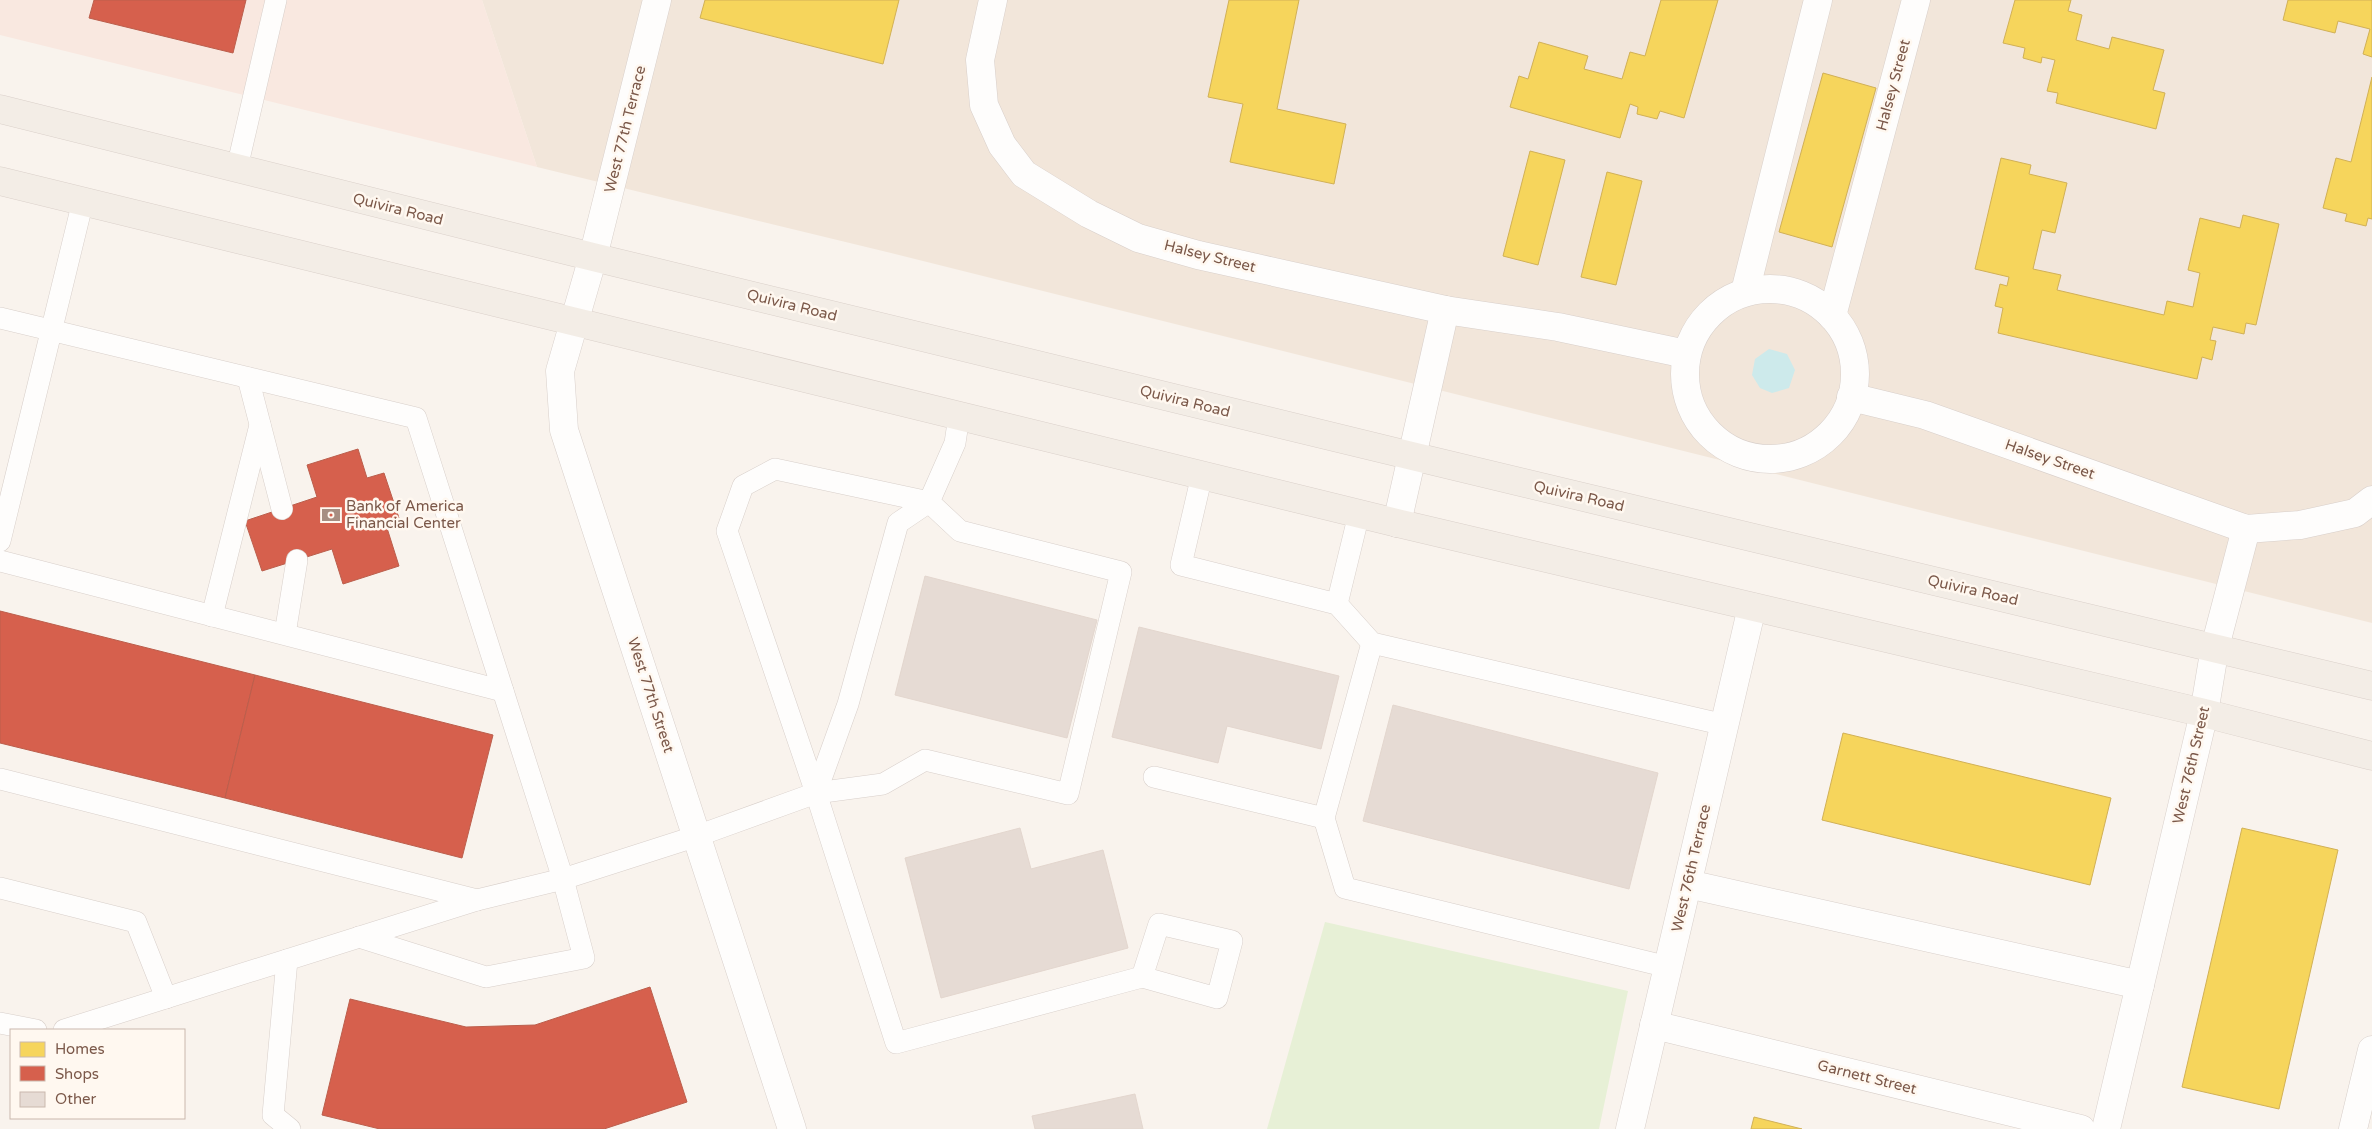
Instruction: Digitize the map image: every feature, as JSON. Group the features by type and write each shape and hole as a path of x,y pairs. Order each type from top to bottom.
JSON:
{"main road":[{"name":"Quivira Road","path":"0,109 593,257 2372,686"},
{"path":"0,181 1359,514 2204,713 2372,756"}],"street":[{"name":"West 77th Terrace","path":"593,257 656,0"},
{"name":"Halsey Street","path":"993,0 980,60 984,105 1002,145 1024,174 1089,214 1138,238 1198,255 1445,310 1558,327 1686,354"},
{"path":"1745,292 1818,0"},
{"name":"Halsey Street","path":"1832,316 1916,0"},
{"name":"West 77th Street","path":"593,257 560,371 564,430 792,1129"},
{"path":"1770,288 1796,292 1819,304 1832,316 1838,322 1850,344 1855,370 1851,397 1840,423 1819,444 1792,456 1763,460 1734,452 1710,435 1693,412 1684,383 1686,354 1698,326 1718,305 1745,292 1770,288"},
{"path":"1397,523 1445,310"},
{"name":"Halsey Street","path":"1851,397 1925,415 2246,530"},
{"path":"2246,530 2300,525 2355,514 2372,500"},
{"name":"West 76th Street","path":"2106,1129 2204,713 2215,647 2246,530"},
{"name":"West 76th Terrace","path":"1630,1129 1752,607"},
{"path":"1688,884 2140,985"},
{"name":"Garnett Street","path":"1654,1025 2081,1129"},
{"path":"2353,1129 2372,1050"}],"lane":[{"path":"237,168 276,0"},
{"path":"0,540 83,201"},
{"path":"0,318 416,418 563,879 584,958 486,977 359,937"},
{"path":"248,378 282,509"},
{"path":"816,793 848,704 898,523 929,502 955,443 959,416"},
{"path":"212,616 260,424"},
{"path":"67,1029 477,900 563,879 697,836 816,793 884,784 925,760 1068,794 1121,572 960,531 929,502 775,469 743,486 727,531 816,793 896,1043 1142,978 1217,998 1232,941 1159,924 1142,978"},
{"path":"1202,475 1181,565 1336,604 1372,643 1724,725"},
{"path":"1336,604 1359,514"},
{"path":"285,634 297,560"},
{"path":"0,561 503,691"},
{"path":"1372,643 1324,818 1345,888 1668,967"},
{"path":"1154,777 1324,818"},
{"path":"0,779 477,900"},
{"path":"0,888 136,922 166,998"},
{"path":"287,960 273,1115 290,1129"},
{"path":"0,1023 31,1029"}],"shaded area":[{"path":"0,0 482,0 537,167 0,35"},
{"path":"482,0 2372,0 2372,623 891,253 537,167"}],"green space":[{"path":"1325,922 1628,991 1599,1129 1267,1129"}],"water":[{"path":"1769,349 1787,354 1795,370 1789,388 1772,393 1760,388 1752,375 1755,359"}],"building: Homes":[{"path":"705,0 899,0 883,64 700,18"},
{"path":"1229,0 1299,0 1277,109 1346,124 1334,184 1230,162 1243,104 1208,97"},
{"path":"1661,0 1718,0 1684,118 1660,111 1657,119 1637,114 1638,107 1630,104 1620,138 1510,107 1519,76 1528,79 1539,42 1588,56 1584,69 1622,79 1630,52 1645,56"},
{"path":"2015,0 2071,0 2068,11 2082,15 2076,40 2109,49 2112,37 2164,50 2153,90 2165,93 2156,129 2056,103 2058,93 2047,91 2055,60 2042,57 2041,63 2023,58 2025,48 2003,43"},
{"path":"2288,0 2372,0 2372,57 2363,54 2370,29 2338,21 2335,33 2283,20"},
{"path":"1823,73 1876,88 1832,247 1779,232"},
{"path":"2372,77 2372,219 2368,218 2366,226 2345,221 2347,214 2323,208 2336,158 2351,162"},
{"path":"1530,151 1565,160 1538,265 1503,256"},
{"path":"2001,158 2031,165 2029,174 2067,183 2055,233 2042,230 2033,269 2061,275 2057,290 2164,315 2167,301 2193,307 2200,273 2188,270 2200,218 2240,228 2243,215 2279,224 2256,325 2246,323 2244,334 2213,327 2210,340 2216,341 2212,360 2202,357 2197,379 1998,333 2003,308 1995,306 2000,284 2007,286 2009,277 1975,269"},
{"path":"1607,172 1642,181 1616,285 1581,277"},
{"path":"1843,733 2111,798 2090,885 1822,820"},
{"path":"2242,828 2338,850 2279,1109 2182,1087"},
{"path":"1754,1117 1802,1129 1751,1129"}],"building: Shops":[{"path":"94,0 246,0 233,53 89,18"},
{"name":"Bank of America Financial Center","path":"358,449 367,478 384,473 401,524 387,528 399,566 343,584 332,549 262,571 245,521 317,497 307,465"},
{"path":"0,611 255,675 225,798 0,743"},
{"path":"255,675 493,735 462,858 225,798"},
{"path":"650,987 687,1102 604,1129 380,1129 322,1115 350,999 466,1027 535,1025"}],"building: Other":[{"path":"925,576 1097,620 1067,738 895,695"},
{"path":"1139,627 1339,676 1321,749 1227,726 1218,763 1112,737"},
{"path":"1393,705 1658,773 1629,889 1363,821"},
{"path":"1020,828 1031,869 1103,850 1128,948 941,998 905,858"},
{"path":"1135,1094 1143,1129 1035,1129 1032,1116"}],"place":[{"name":"Bank of America Financial Center","path":"331,515"}]}
